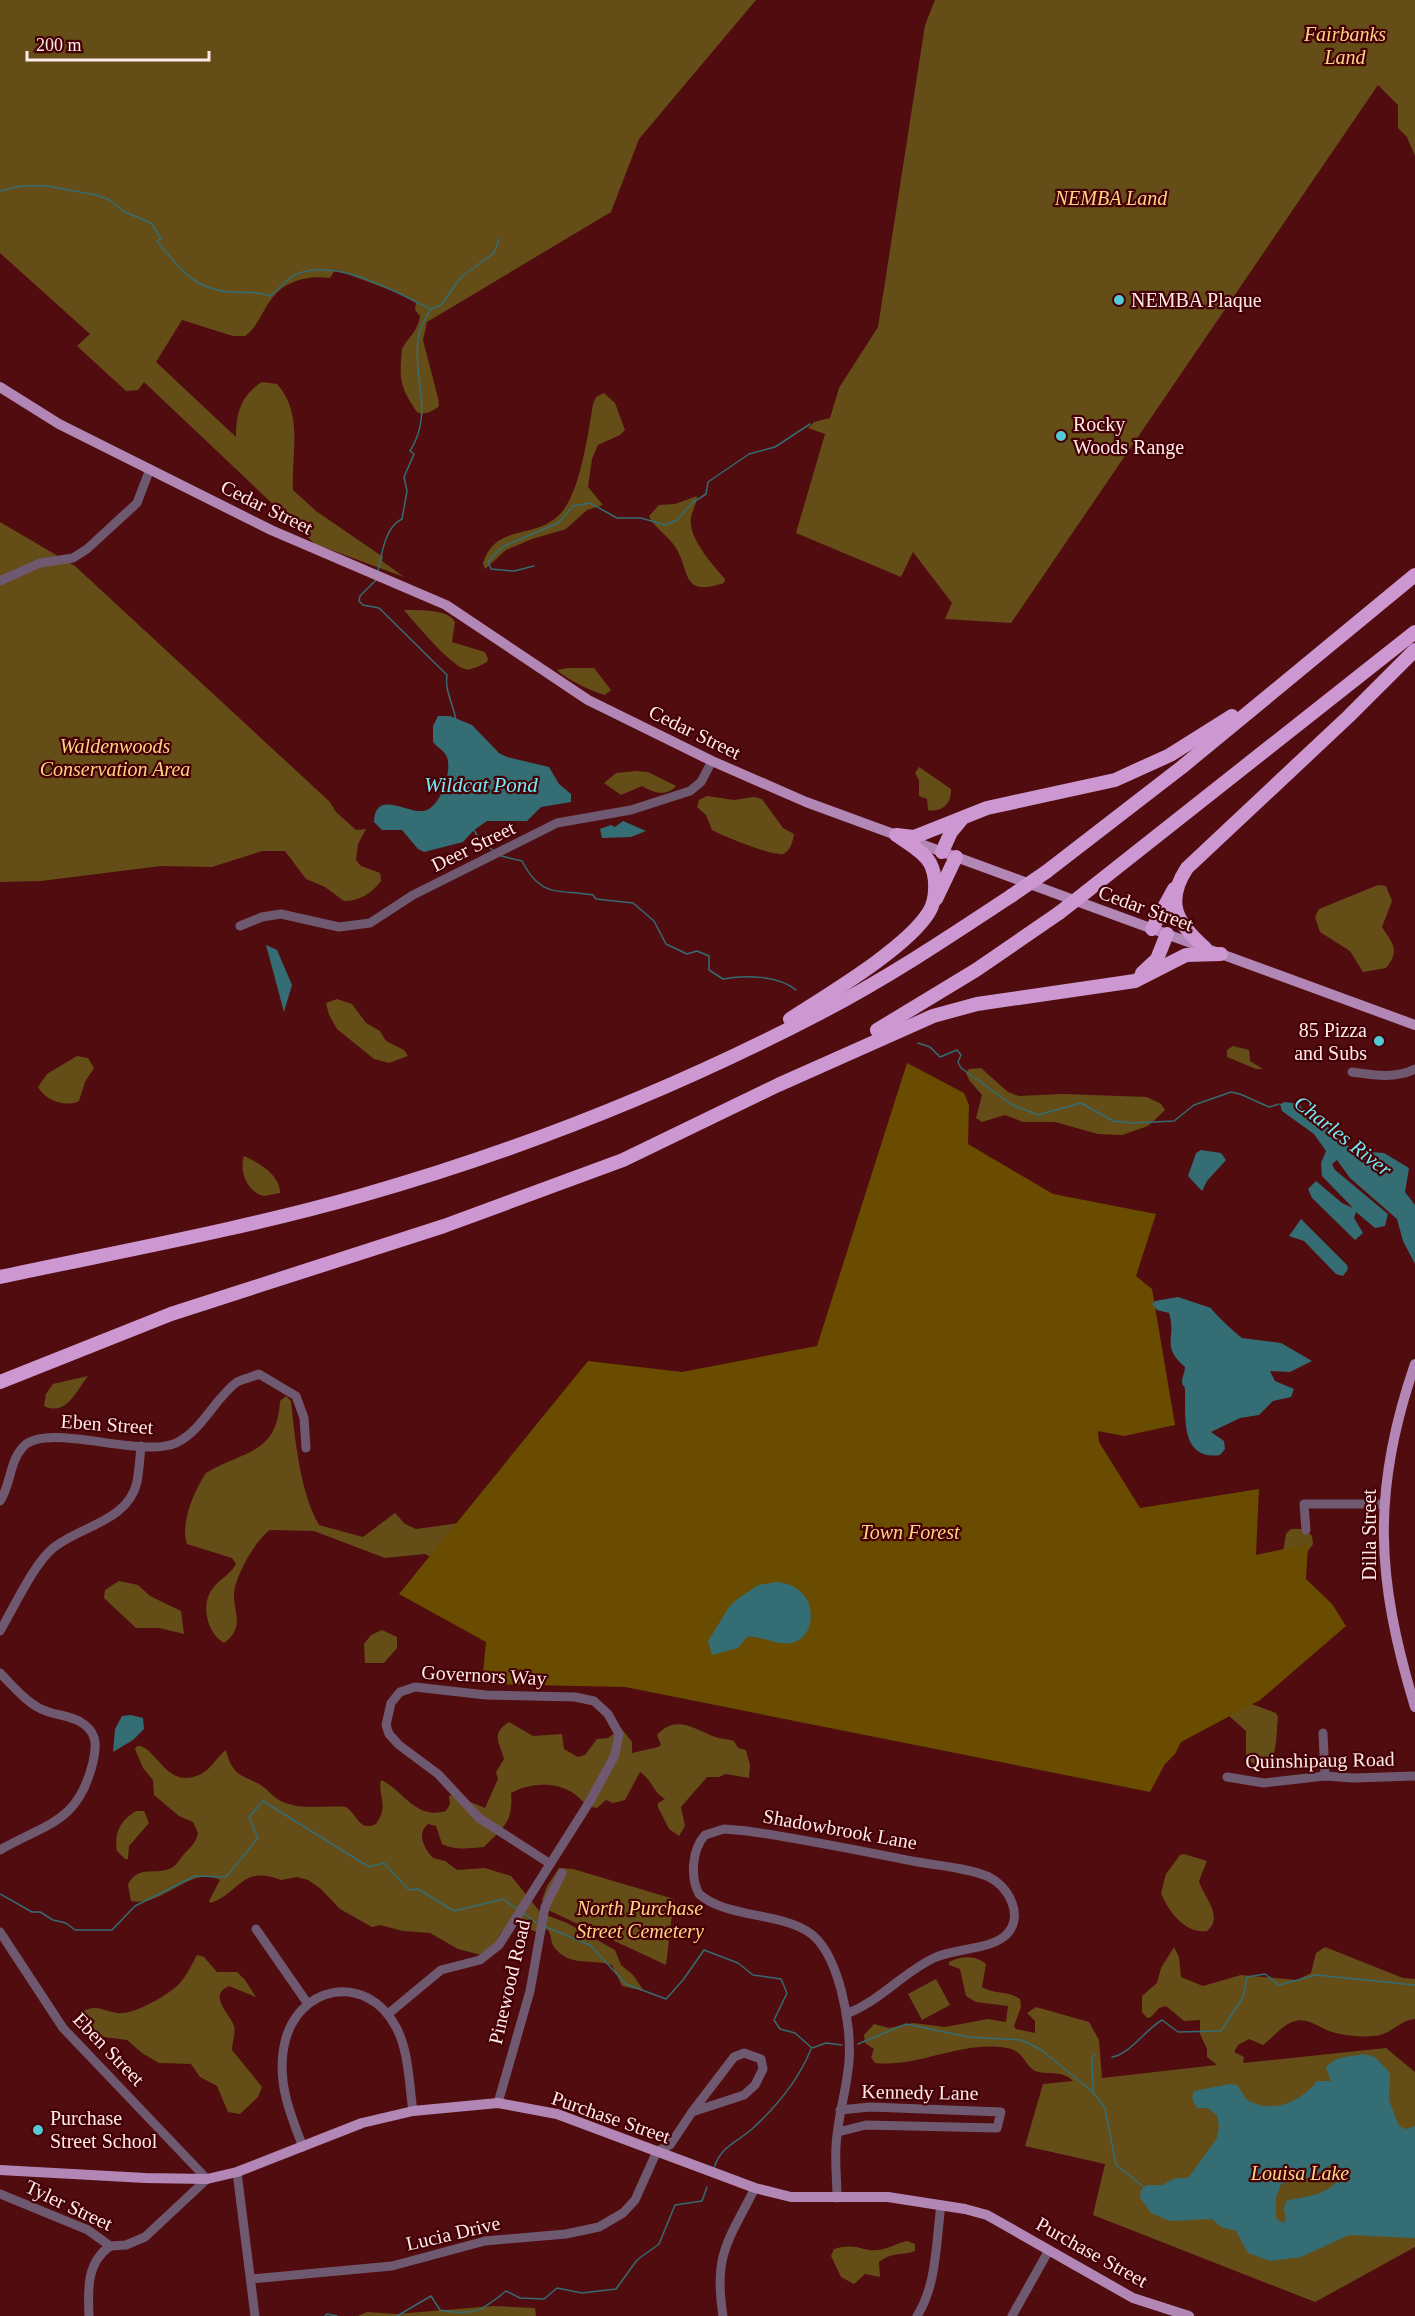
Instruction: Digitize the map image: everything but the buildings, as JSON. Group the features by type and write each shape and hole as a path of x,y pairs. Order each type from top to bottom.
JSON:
{"highway":[{"path":"0,1277 271,1219 436,1173 605,1113 743,1051 821,1012 1011,896 1046,872 1182,767 1415,575"},
{"path":"778,1085 930,1000 1059,913 1415,632"},
{"path":"1152,929 1180,879 1196,857 1349,716 1415,650"},
{"path":"896,835 908,837 924,835 967,815 1086,788 1138,771 1201,737 1294,676"},
{"path":"942,852 951,832 967,815"},
{"path":"896,835 924,855 931,865 935,882 931,909"},
{"path":"743,1051 834,991 902,941 931,909 956,857"},
{"path":"1180,879 1175,905 1178,918 1185,930 1205,948"},
{"path":"1125,983 1153,963 1167,934"},
{"path":"0,1382 171,1314 444,1226 569,1180 643,1150 902,1028 950,1010 1125,983 1146,977 1186,955 1221,954"}],"main road":[{"name":"Cedar Street","path":"0,387 51,420 278,533 455,610 578,694 712,761 806,802 1415,1025"},
{"name":"Dilla Street","path":"1415,1364 1394,1435 1384,1504 1383,1543 1388,1601 1398,1650 1415,1707"},
{"name":"Purchase Street","path":"0,2170 207,2179 237,2172 362,2123 412,2111 498,2103 557,2114 755,2188 791,2197 888,2197 987,2215 1133,2298 1189,2316"}],"street":[{"path":"0,581 40,563 73,558 87,549 137,503 150,470"},
{"name":"Deer Street","path":"240,926 262,917 281,915 339,927 362,926 381,918 413,895 565,820 631,810 690,791 701,782 712,761"},
{"path":"1352,1072 1379,1076 1415,1069"},
{"name":"Eben Street","path":"0,1501 7,1489 18,1453 31,1441 56,1439 164,1446 182,1439 237,1383 259,1374 296,1396 304,1418 306,1448"},
{"path":"0,1631 52,1550 80,1531 117,1513 128,1503 137,1483 141,1446"},
{"path":"1306,1530 1304,1504 1384,1504"},
{"path":"0,1673 40,1709 83,1723 93,1734 96,1746 86,1782 66,1815 43,1830 0,1850"},
{"name":"Governors Way","path":"388,2014 441,1970 480,1960 492,1952 590,1801 615,1755 619,1734 608,1714 594,1701 575,1697 486,1695 415,1687 400,1692 391,1703 386,1725 394,1739 438,1774 479,1818 549,1863"},
{"path":"1323,1733 1325,1776"},
{"name":"Quinshipaug Road","path":"1227,1777 1264,1783 1325,1776 1353,1778 1415,1776"},
{"name":"Shadowbrook Lane","path":"724,1829 747,1830 981,1874 996,1881 1005,1890 1015,1914 1011,1928 1002,1938 934,1958 873,2002 846,2014 829,1956 814,1936 798,1927 728,1907 699,1894 694,1882 694,1856 699,1842 705,1835 724,1829"},
{"name":"Pinewood Road","path":"498,2103 530,1991 545,1907 562,1873"},
{"path":"256,1929 308,2004"},
{"name":"Eben Street","path":"0,1932 63,2028 207,2179"},
{"path":"303,2147 287,2106 282,2070 287,2034 308,2004 317,1998 348,1991 372,1998 388,2014 403,2041 412,2111"},
{"path":"837,2198 838,2132 850,2050 846,2014"},
{"path":"657,2151 670,2145 692,2112 734,2057 744,2054 761,2059 763,2063 760,2076 748,2092 692,2112"},
{"name":"Kennedy Lane","path":"838,2132 866,2125 997,2127 1001,2112 870,2107 840,2110"},
{"name":"Lucia Drive","path":"252,2280 385,2267 485,2241 590,2230 607,2223 629,2207 640,2193 657,2151"},
{"path":"237,2172 255,2316"},
{"name":"Tyler Street","path":"0,2194 88,2230 110,2246 129,2245 145,2237 207,2179"},
{"path":"723,2316 720,2267 726,2245 755,2188"},
{"path":"917,2316 925,2304 929,2287 940,2205"},
{"path":"89,2316 88,2290 92,2269 103,2251 110,2246"},
{"path":"1012,2316 1049,2250"}],"green space":[{"path":"0,0 756,0 639,139 611,212 427,322 423,340 438,398 439,406 434,410 426,413 417,412 402,383 402,349 419,322 420,316 415,310 416,303 398,293 335,270 330,278 314,277 299,280 278,291 254,328 245,336 233,336 182,320 156,362 236,437 241,405 249,393 262,382 277,384 291,408 293,421 293,490 316,511 383,557 382,561 404,577 315,544 144,382 138,390 126,391 77,346 90,334 0,253"},
{"name":"NEMBA Land","path":"935,0 1415,0 1415,156 1407,137 1398,128 1398,105 1378,85 1011,623 945,619 952,603 913,552 901,577 796,533 825,434 808,428 814,422 830,418 839,388 878,327 925,25"},
{"path":"604,393 615,403 625,430 620,435 598,445 592,459 588,487 603,505 587,510 566,529 506,550 485,569 483,563 497,542 547,524 565,508 572,495 582,464 593,404 596,397"},
{"path":"697,496 691,518 693,534 702,551 725,579 724,583 710,587 694,585 686,574 676,548 649,516 659,505 675,504"},
{"name":"Waldenwoods Conservation Area","path":"0,522 75,566 330,802 336,812 356,830 366,829 358,844 356,860 361,866 380,873 381,881 370,893 360,898 344,901 325,887 306,879 285,851 262,851 212,867 161,866 41,881 0,882"},
{"path":"404,610 440,612 452,618 455,622 452,642 485,652 487,662 470,669 459,666 433,643"},
{"path":"594,668 611,690 605,695 586,688 557,670"},
{"path":"919,767 951,789 948,803 938,810 928,810 927,799 919,796 919,780 915,773"},
{"path":"648,772 676,786 668,792 660,793 642,786 621,795 604,783 616,773"},
{"path":"707,796 734,800 754,797 762,799 783,828 794,834 789,849 783,854 777,854 736,841 712,830 706,815 697,807 699,800"},
{"path":"1378,885 1386,886 1392,901 1382,927 1392,942 1394,951 1391,962 1386,968 1363,972 1350,951 1320,932 1315,917 1319,909"},
{"path":"337,999 352,1004 366,1023 380,1031 386,1041 404,1050 408,1056 389,1063 374,1059 337,1029 329,1015 326,1003"},
{"path":"1233,1046 1249,1050 1250,1061 1263,1069 1256,1069 1227,1057 1227,1050"},
{"path":"77,1056 88,1058 94,1068 85,1082 79,1101 68,1104 56,1102 45,1096 38,1087 47,1074"},
{"name":"Town Forest","path":"907,1063 964,1093 969,1105 968,1144 1053,1194 1156,1214 1136,1276 1152,1289 1175,1425 1124,1436 1098,1431 1099,1442 1140,1508 1259,1489 1256,1555 1308,1544 1306,1579 1332,1604 1346,1626 1260,1700 1181,1742 1175,1754 1165,1764 1150,1792 625,1687 482,1684 486,1642 399,1594 588,1361 682,1372 817,1346"},
{"path":"981,1068 1008,1092 1019,1096 1063,1094 1147,1097 1161,1104 1165,1110 1148,1126 1122,1135 1098,1134 1055,1122 1023,1122 1005,1115 982,1122 976,1118 982,1095 966,1073 969,1069"},
{"path":"244,1156 273,1175 280,1193 264,1196 249,1186 244,1175"},
{"path":"88,1376 65,1405 59,1408 44,1406 46,1394 53,1384"},
{"path":"286,1396 291,1401 297,1448 307,1497 319,1525 363,1537 395,1513 405,1524 416,1529 460,1523 435,1559 425,1554 385,1558 314,1531 270,1530 252,1550 242,1569 234,1595 236,1626 234,1632 224,1643 213,1632 207,1618 207,1602 213,1588 236,1564 232,1558 187,1544 185,1527 187,1517 193,1498 206,1473 256,1449 265,1441 273,1432 278,1419 280,1401"},
{"path":"1291,1529 1300,1529 1312,1536 1313,1544 1304,1557 1282,1558 1286,1534"},
{"path":"119,1581 138,1585 150,1596 181,1611 184,1634 159,1628 136,1628 104,1598 105,1590"},
{"path":"382,1630 397,1637 397,1648 384,1663 365,1663 364,1644 371,1635"},
{"path":"1246,1702 1276,1713 1278,1717 1275,1748 1268,1765 1256,1765 1246,1759 1246,1731 1228,1715"},
{"path":"509,1722 533,1736 562,1734 564,1749 578,1757 585,1755 597,1739 608,1738 621,1728 632,1742 632,1753 658,1747 661,1745 657,1735 671,1725 678,1724 734,1741 738,1748 746,1750 750,1765 749,1778 726,1774 719,1777 707,1777 681,1807 685,1826 679,1836 669,1829 658,1807 658,1803 665,1799 640,1772 625,1800 613,1803 606,1800 597,1808 587,1804 566,1789 550,1785 534,1785 511,1793 508,1819 501,1830 484,1847 452,1848 442,1844 436,1826 428,1824 422,1832 424,1845 433,1858 445,1861 457,1870 485,1868 511,1876 541,1913 567,1923 615,1950 621,1965 633,1975 644,1991 622,1986 612,1965 574,1960 560,1954 554,1947 547,1929 536,1932 518,1923 500,1934 491,1952 481,1955 458,1949 430,1933 403,1931 380,1925 372,1927 340,1909 321,1889 308,1880 297,1877 281,1880 268,1876 250,1878 211,1903 209,1901 220,1880 209,1877 187,1882 154,1899 131,1901 128,1885 132,1879 141,1873 172,1868 194,1844 198,1833 193,1822 179,1816 154,1795 153,1780 143,1768 135,1749 137,1746 144,1747 170,1773 189,1778 205,1772 226,1750 237,1772 262,1786 281,1801 305,1807 346,1807 359,1822 370,1826 376,1824 382,1811 381,1780 417,1808 426,1811 435,1813 446,1811 450,1804 449,1796 453,1795 485,1808 498,1779 496,1772 504,1759 498,1735 503,1726"},
{"path":"136,1811 144,1811 149,1823 129,1846 128,1859 125,1859 117,1851 117,1833 122,1823"},
{"path":"1184,1854 1207,1861 1199,1881 1211,1906 1214,1919 1207,1931 1192,1929 1178,1920 1161,1893 1166,1874 1180,1855"},
{"name":"North Purchase Street Cemetery","path":"559,1868 573,1869 674,1899 666,1965 548,1910 542,1900 547,1886"},
{"name":"Louisa Lake","path":"1174,1947 1179,1957 1181,1977 1203,1986 1241,1975 1297,1980 1311,1973 1316,1953 1325,1947 1403,1978 1415,1979 1415,2019 1384,2033 1368,2036 1345,2035 1304,2020 1298,2020 1284,2027 1263,2045 1249,2039 1238,2045 1234,2052 1244,2057 1243,2063 1386,2048 1415,2072 1415,2247 1315,2302 1093,2215 1105,2164 1025,2146 1043,2084 1073,2081 1069,2078 1060,2074 1034,2070 1022,2056 1007,2048 973,2048 908,2062 875,2063 871,2057 874,2049 865,2043 864,2035 874,2024 889,2028 913,2023 945,2027 988,2019 1006,2022 1008,2006 976,2002 966,1996 960,1969 949,1965 949,1962 968,1957 986,1964 982,1987 1011,1994 1020,1999 1021,2007 1014,2026 1016,2029 1035,2033 1035,2021 1027,2013 1036,2007 1089,2022 1099,2040 1102,2078 1217,2065 1207,2057 1207,2049 1200,2034 1200,2020 1184,2021 1166,2006 1159,2008 1147,2018 1142,2012 1142,1996 1157,1983 1161,1968"},
{"path":"197,1955 204,1957 217,1972 237,1972 256,1997 229,1986 220,1995 222,2005 234,2026 232,2050 262,2087 258,2097 240,2114 228,2112 217,2086 200,2077 191,2064 159,2063 142,2053 127,2040 96,2036 81,2013 91,2008 99,2008 124,2013 150,2004 180,1983"},
{"path":"936,1979 950,2005 922,2020 908,1994"},
{"path":"907,2241 915,2244 915,2251 884,2259 879,2262 880,2277 865,2274 854,2284 841,2277 831,2256 834,2249 842,2247 878,2250"},
{"path":"494,2306 535,2308 536,2316 358,2316 367,2312 396,2314"}],"water":[{"name":"Wildcat Pond","path":"438,716 450,716 472,725 499,753 507,757 549,767 559,784 571,794 571,802 541,807 527,821 487,821 463,842 424,852 418,849 402,830 382,830 374,822 376,812 380,807 392,805 423,811 429,809 440,797 447,779 448,761 445,753 433,742 433,726"},
{"path":"623,821 646,831 631,837 602,838 600,829 611,825 615,827"},
{"path":"266,945 277,950 292,985 284,1012"},
{"path":"1285,1102 1299,1104 1312,1122 1325,1122 1336,1139 1357,1151 1384,1153 1409,1168 1405,1192 1415,1205 1415,1264 1403,1241 1397,1219 1350,1178 1337,1160 1332,1164 1335,1170 1388,1214 1385,1226 1375,1228 1356,1212 1354,1218 1363,1233 1355,1240 1312,1198 1308,1189 1316,1181 1342,1203 1353,1208 1322,1176 1321,1163 1326,1151 1314,1134 1282,1111 1280,1104"},
{"path":"1201,1150 1221,1153 1226,1160 1207,1181 1202,1191 1188,1176 1196,1153"},
{"path":"1301,1219 1347,1265 1348,1269 1343,1276 1336,1274 1304,1241 1289,1236"},
{"path":"1178,1297 1211,1308 1242,1338 1281,1343 1312,1361 1290,1372 1270,1371 1275,1381 1294,1389 1291,1397 1273,1401 1259,1415 1240,1418 1211,1432 1224,1441 1225,1449 1220,1455 1207,1455 1197,1451 1191,1444 1186,1423 1185,1388 1182,1383 1185,1367 1177,1359 1171,1347 1169,1313 1157,1310 1152,1304 1155,1301"},
{"path":"777,1582 794,1587 802,1593 809,1604 811,1618 803,1637 791,1643 778,1643 747,1637 738,1648 712,1655 708,1641 729,1607 758,1585"},
{"path":"131,1715 143,1718 144,1729 133,1740 113,1752 115,1729 122,1716"},
{"name":"Louisa Lake","path":"1364,2054 1375,2057 1390,2073 1389,2100 1399,2126 1406,2129 1415,2126 1415,2238 1349,2235 1301,2257 1270,2261 1248,2253 1236,2231 1221,2227 1212,2219 1170,2221 1151,2213 1140,2197 1141,2190 1147,2185 1163,2185 1173,2179 1189,2177 1217,2138 1219,2126 1217,2115 1207,2108 1197,2108 1192,2098 1194,2091 1230,2084 1237,2085 1249,2101 1258,2105 1278,2106 1295,2100 1317,2081 1331,2081 1326,2068 1334,2061","holes":["1332,2164 1341,2171 1340,2179 1328,2189 1315,2195 1286,2201 1284,2208 1286,2220 1283,2223 1276,2218 1276,2198 1281,2184 1295,2178 1312,2177"]}],"waterway":[{"name":"Charles River","path":"0,191 21,186 47,186 96,195 110,200 123,211 151,223 161,238 157,241 181,269 207,287 270,296 291,277 299,273 332,270 367,279 431,309 421,327 417,346 421,421 410,451 414,454 404,477 407,491 402,519 388,534 378,571"},
{"path":"431,309 441,305 461,277 494,253 499,239"},
{"path":"534,566 514,571 491,569 488,562 502,547 558,523 573,506 590,503 617,518 641,518 665,525 677,520 692,503 706,494 708,482 749,454 775,447 810,424"},
{"name":"Charles River","path":"377,579 360,596 359,601 363,605 379,608 447,675 446,681 456,721"},
{"name":"Charles River","path":"473,829 482,842 494,851"},
{"name":"Charles River","path":"501,856 522,861 536,881 551,890 593,895 596,899 633,903 654,921 666,944 687,954 697,951 709,956 709,970 723,979 761,977 780,981 796,990"},
{"name":"Charles River","path":"918,1043 930,1047 940,1057 957,1050 961,1055 958,1062 961,1068 1011,1104 1038,1115 1081,1103 1113,1121 1133,1123 1174,1121 1194,1105 1231,1092 1269,1107 1279,1104"},
{"path":"0,1894 32,1912 40,1912 53,1920 66,1923 75,1930 112,1930 135,1906 195,1876 226,1877 258,1838 249,1817 263,1801 369,1867 384,1863 409,1890 418,1889 454,1911 503,1899 517,1909"},
{"path":"523,1913 537,1923"},
{"path":"546,1927 590,1945 626,1984 666,1999 704,1950 738,1963 753,1975 781,1979 787,1993 774,2020 780,2029 795,2033 812,2048 826,2043 842,2045"},
{"path":"1112,2057 1131,2047 1162,2020 1178,2032 1221,2031 1243,1997 1247,1977 1265,1974 1279,1985 1316,1975 1415,1985"},
{"path":"858,2044 906,2024 968,2037 1021,2040 1040,2049 1093,2092 1105,2108 1116,2165 1144,2187"},
{"path":"714,2168 725,2150 752,2129 778,2102 800,2071 811,2049"},
{"path":"1093,2092 1092,2058 1095,2055"},
{"path":"397,2316 431,2296 440,2310 460,2313 483,2308 506,2291 520,2298 544,2299 557,2288 582,2293 616,2289 637,2260 659,2244 675,2205 702,2201 707,2187"},
{"path":"325,2316 327,2314 337,2316"}],"place":[{"name":"NEMBA Plaque","path":"1119,300"},
{"name":"Rocky Woods Range","path":"1061,436"},
{"name":"85 Pizza and Subs","path":"1379,1041"},
{"name":"Purchase Street School","path":"38,2130"}],"park label":[{"name":"Fairbanks Land","path":"1345,46"}]}
